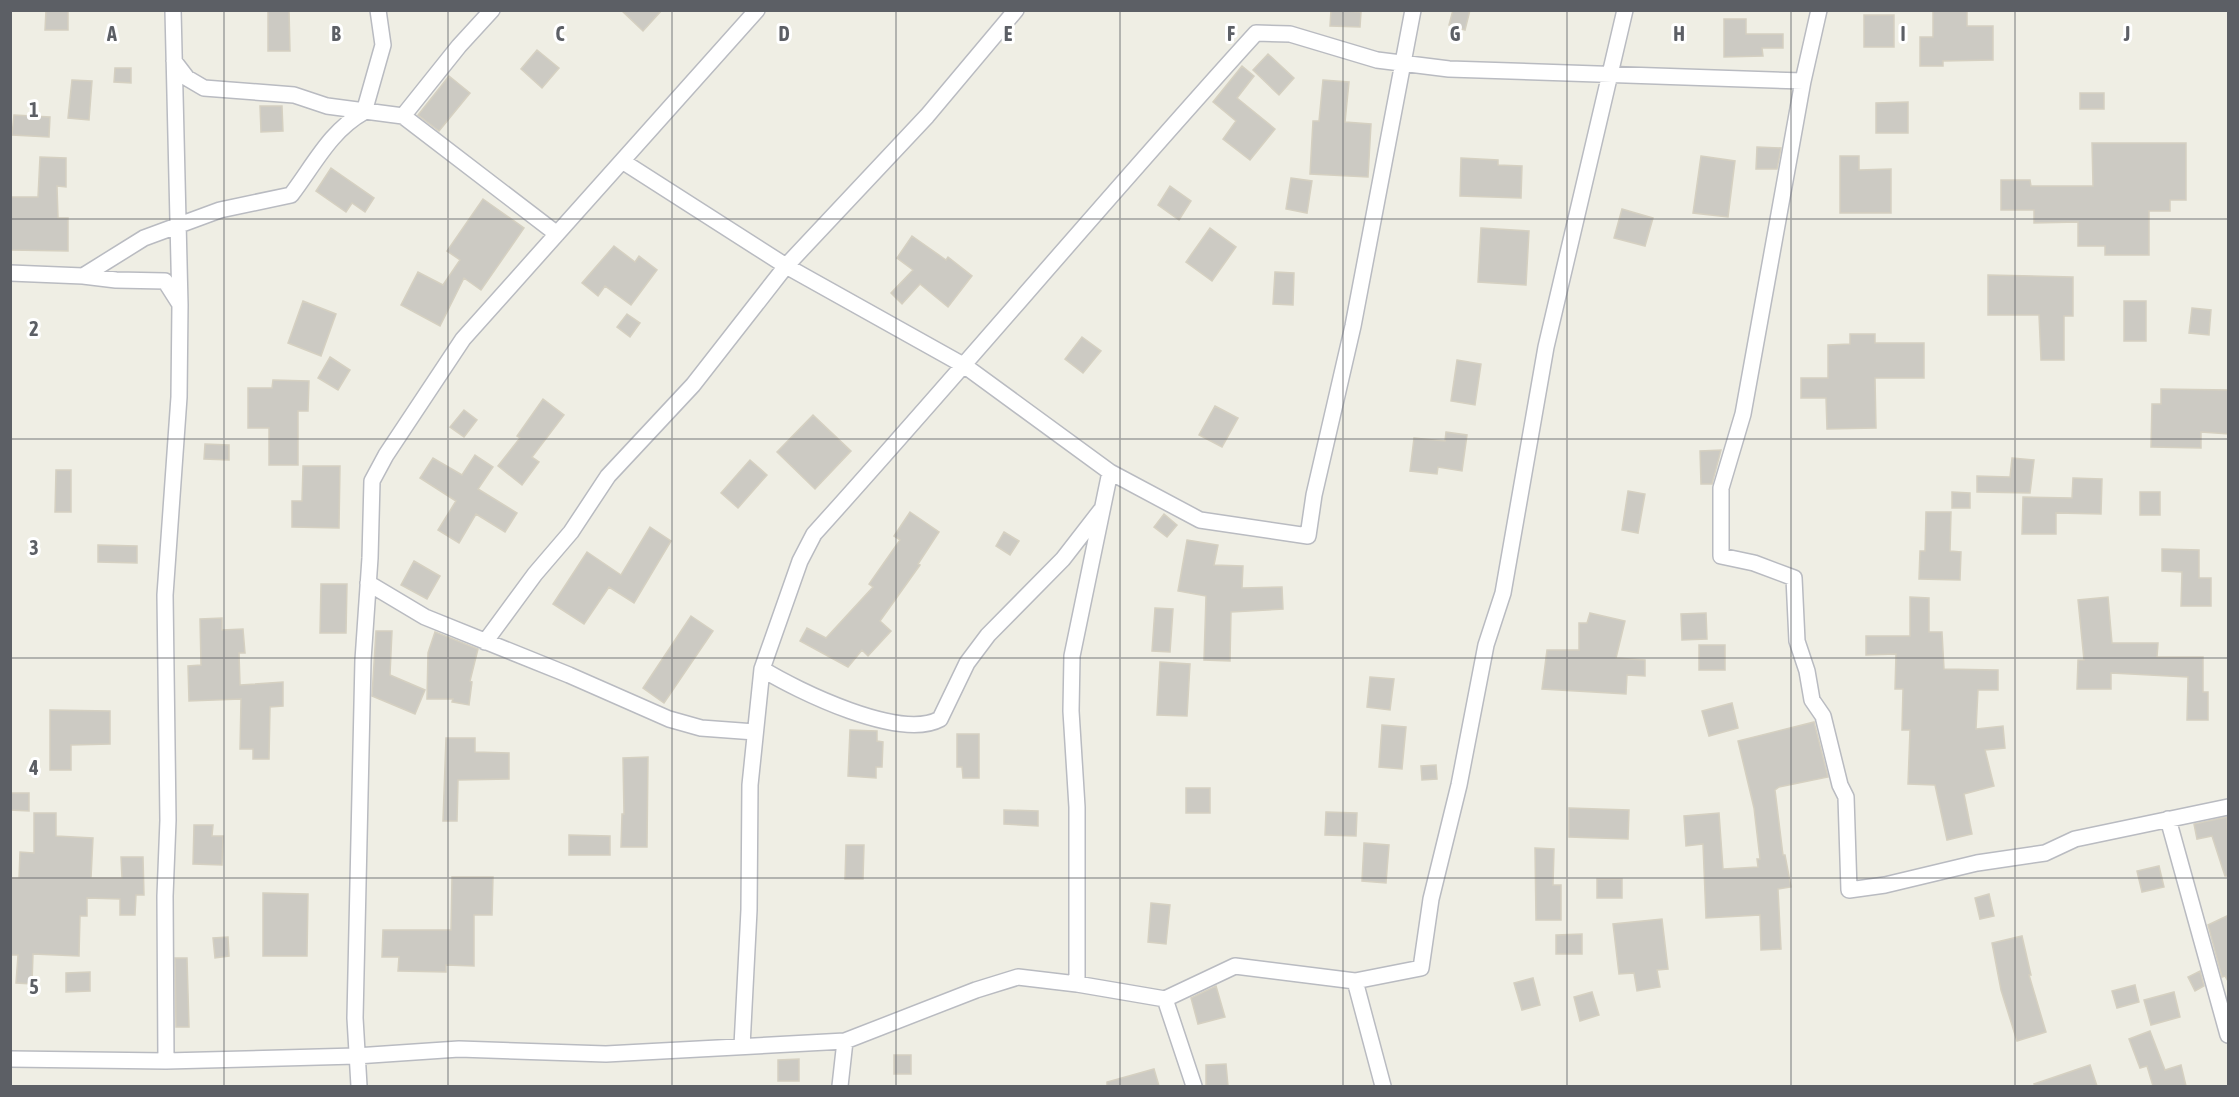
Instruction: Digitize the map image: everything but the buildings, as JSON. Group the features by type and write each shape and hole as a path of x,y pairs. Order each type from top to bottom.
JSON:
{"street":[{"path":"166,1060 165,896 168,820 165,595 174,499 179,397 180,305 176,226 173,10"},
{"path":"83,276 144,238 220,210 291,195 327,142 350,120 364,112 382,45 378,10"},
{"path":"403,116 459,46 492,10"},
{"path":"359,1086 356,1056 363,660 372,481 386,454 463,339 757,10"},
{"path":"485,642 535,574 571,532 608,476 693,385 786,266 927,116 1016,10"},
{"path":"622,161 786,266 965,366 1110,472 1200,520 1262,532 1308,536 1323,454 1353,326 1413,10"},
{"path":"10,1059 166,1060 356,1056 459,1049 606,1054 845,1041 976,990 1018,977 1077,984 1165,999 1235,966 1354,981 1421,968 1431,899 1459,785 1486,645 1507,572 1546,347 1625,10"},
{"path":"1819,10 1803,81 1743,414 1721,488 1719,537 1721,556 1754,563 1794,578 1797,641 1807,671 1812,700 1823,716 1840,785 1846,797 1849,890 1885,885 1977,863 2045,853 2075,839 2229,807"},
{"path":"742,1046 749,910 748,829 762,669 800,561 814,534 965,366 1126,176 1256,33 1290,34 1377,60 1402,61 1449,69 1803,81"},
{"path":"174,61 187,78 204,88 294,95 327,106 403,116 557,234"},
{"path":"10,273 165,281 180,305"},
{"path":"1077,984 1077,807 1071,711 1072,656 1110,472"},
{"path":"762,669 790,687 848,712 906,723 933,723 940,719 968,663 988,635 1063,559 1103,507"},
{"path":"368,583 425,617 569,675 669,719 701,728 755,732"},
{"path":"2168,819 2229,1035"},
{"path":"1354,981 1383,1086"},
{"path":"1165,999 1194,1086"},
{"path":"840,1086 845,1041"}]}
